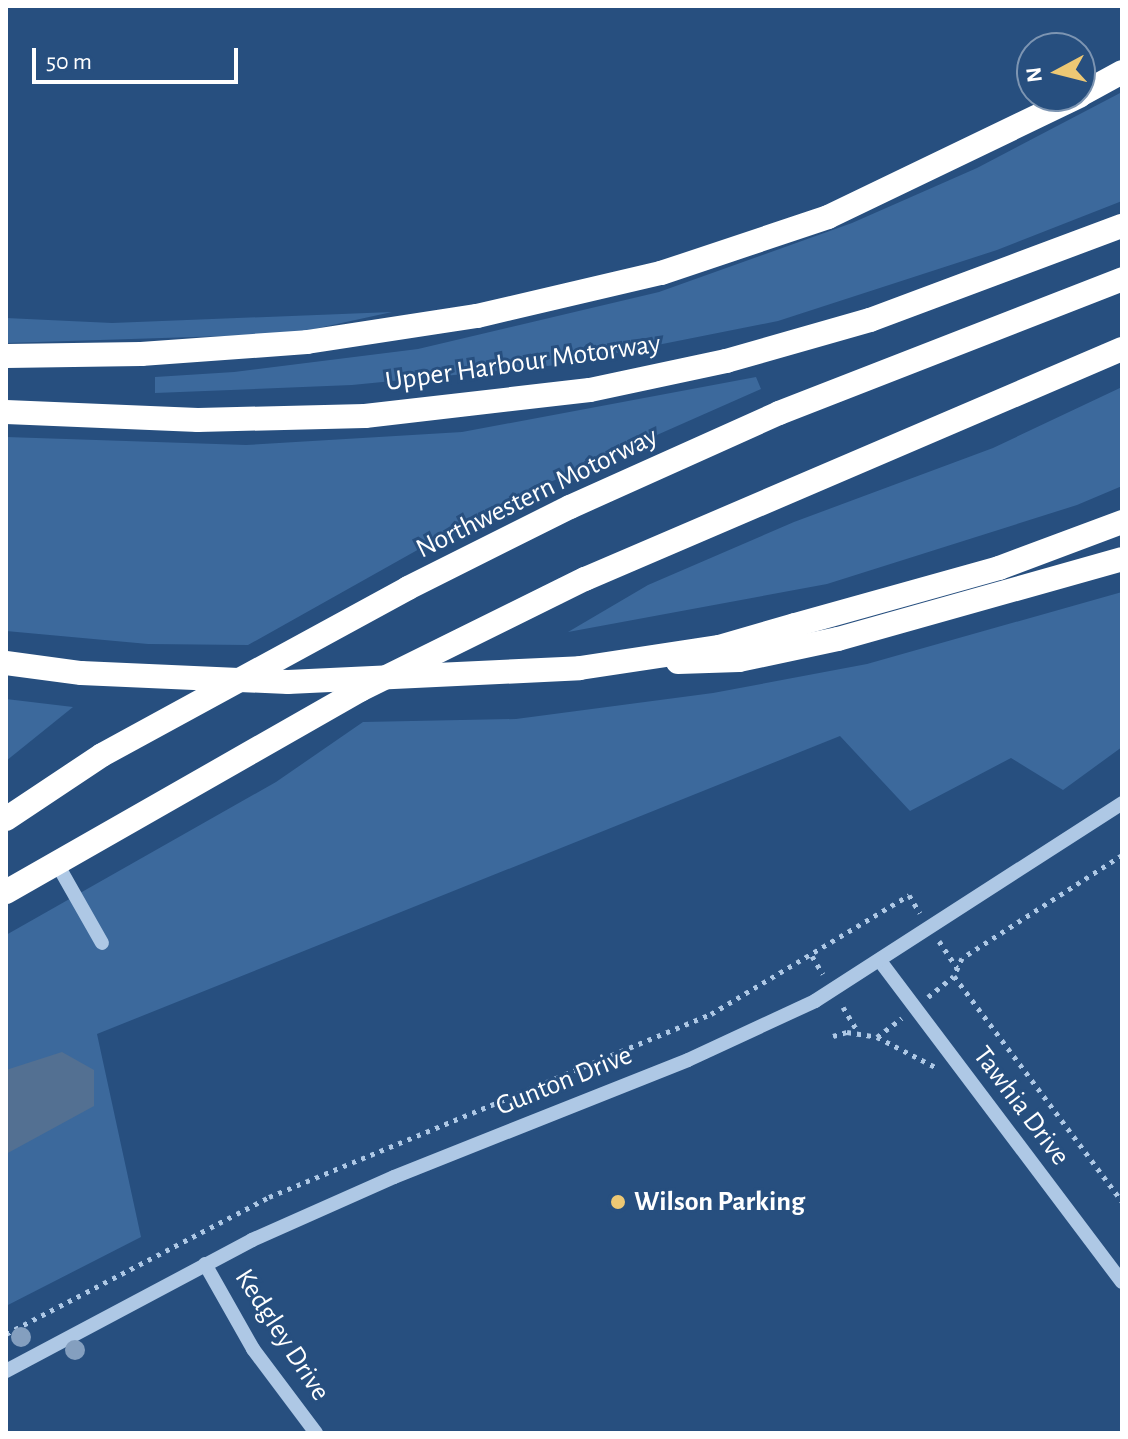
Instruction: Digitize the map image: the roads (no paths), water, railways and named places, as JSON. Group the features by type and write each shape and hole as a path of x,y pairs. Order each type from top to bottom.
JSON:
{"highway":[{"path":"1096,87 1122,72"},
{"path":"6,356 141,354 307,342 477,316 661,273 828,217 1047,112"},
{"name":"Upper Harbour Motorway","path":"6,412 198,420 365,416 590,390 726,361 870,320 1122,226"},
{"name":"Northwestern Motorway","path":"6,819 102,755 408,588 570,507 779,413 1122,279"},
{"path":"6,892 360,690 585,579 1122,349"},
{"path":"797,636 999,568 1122,522"},
{"path":"6,663 81,673 288,682 611,664 797,636 1122,559"}],"street":[{"name":"Gunton Drive","path":"6,1371 205,1264 394,1177 688,1060 815,1001 1122,803"},
{"path":"56,862 102,943"},
{"name":"Tawhia Drive","path":"880,961 1122,1282"},
{"name":"Kedgley Drive","path":"205,1264 253,1349 316,1433"}],"place":[{"name":"Wilson Parking","path":"618,1202"}]}
